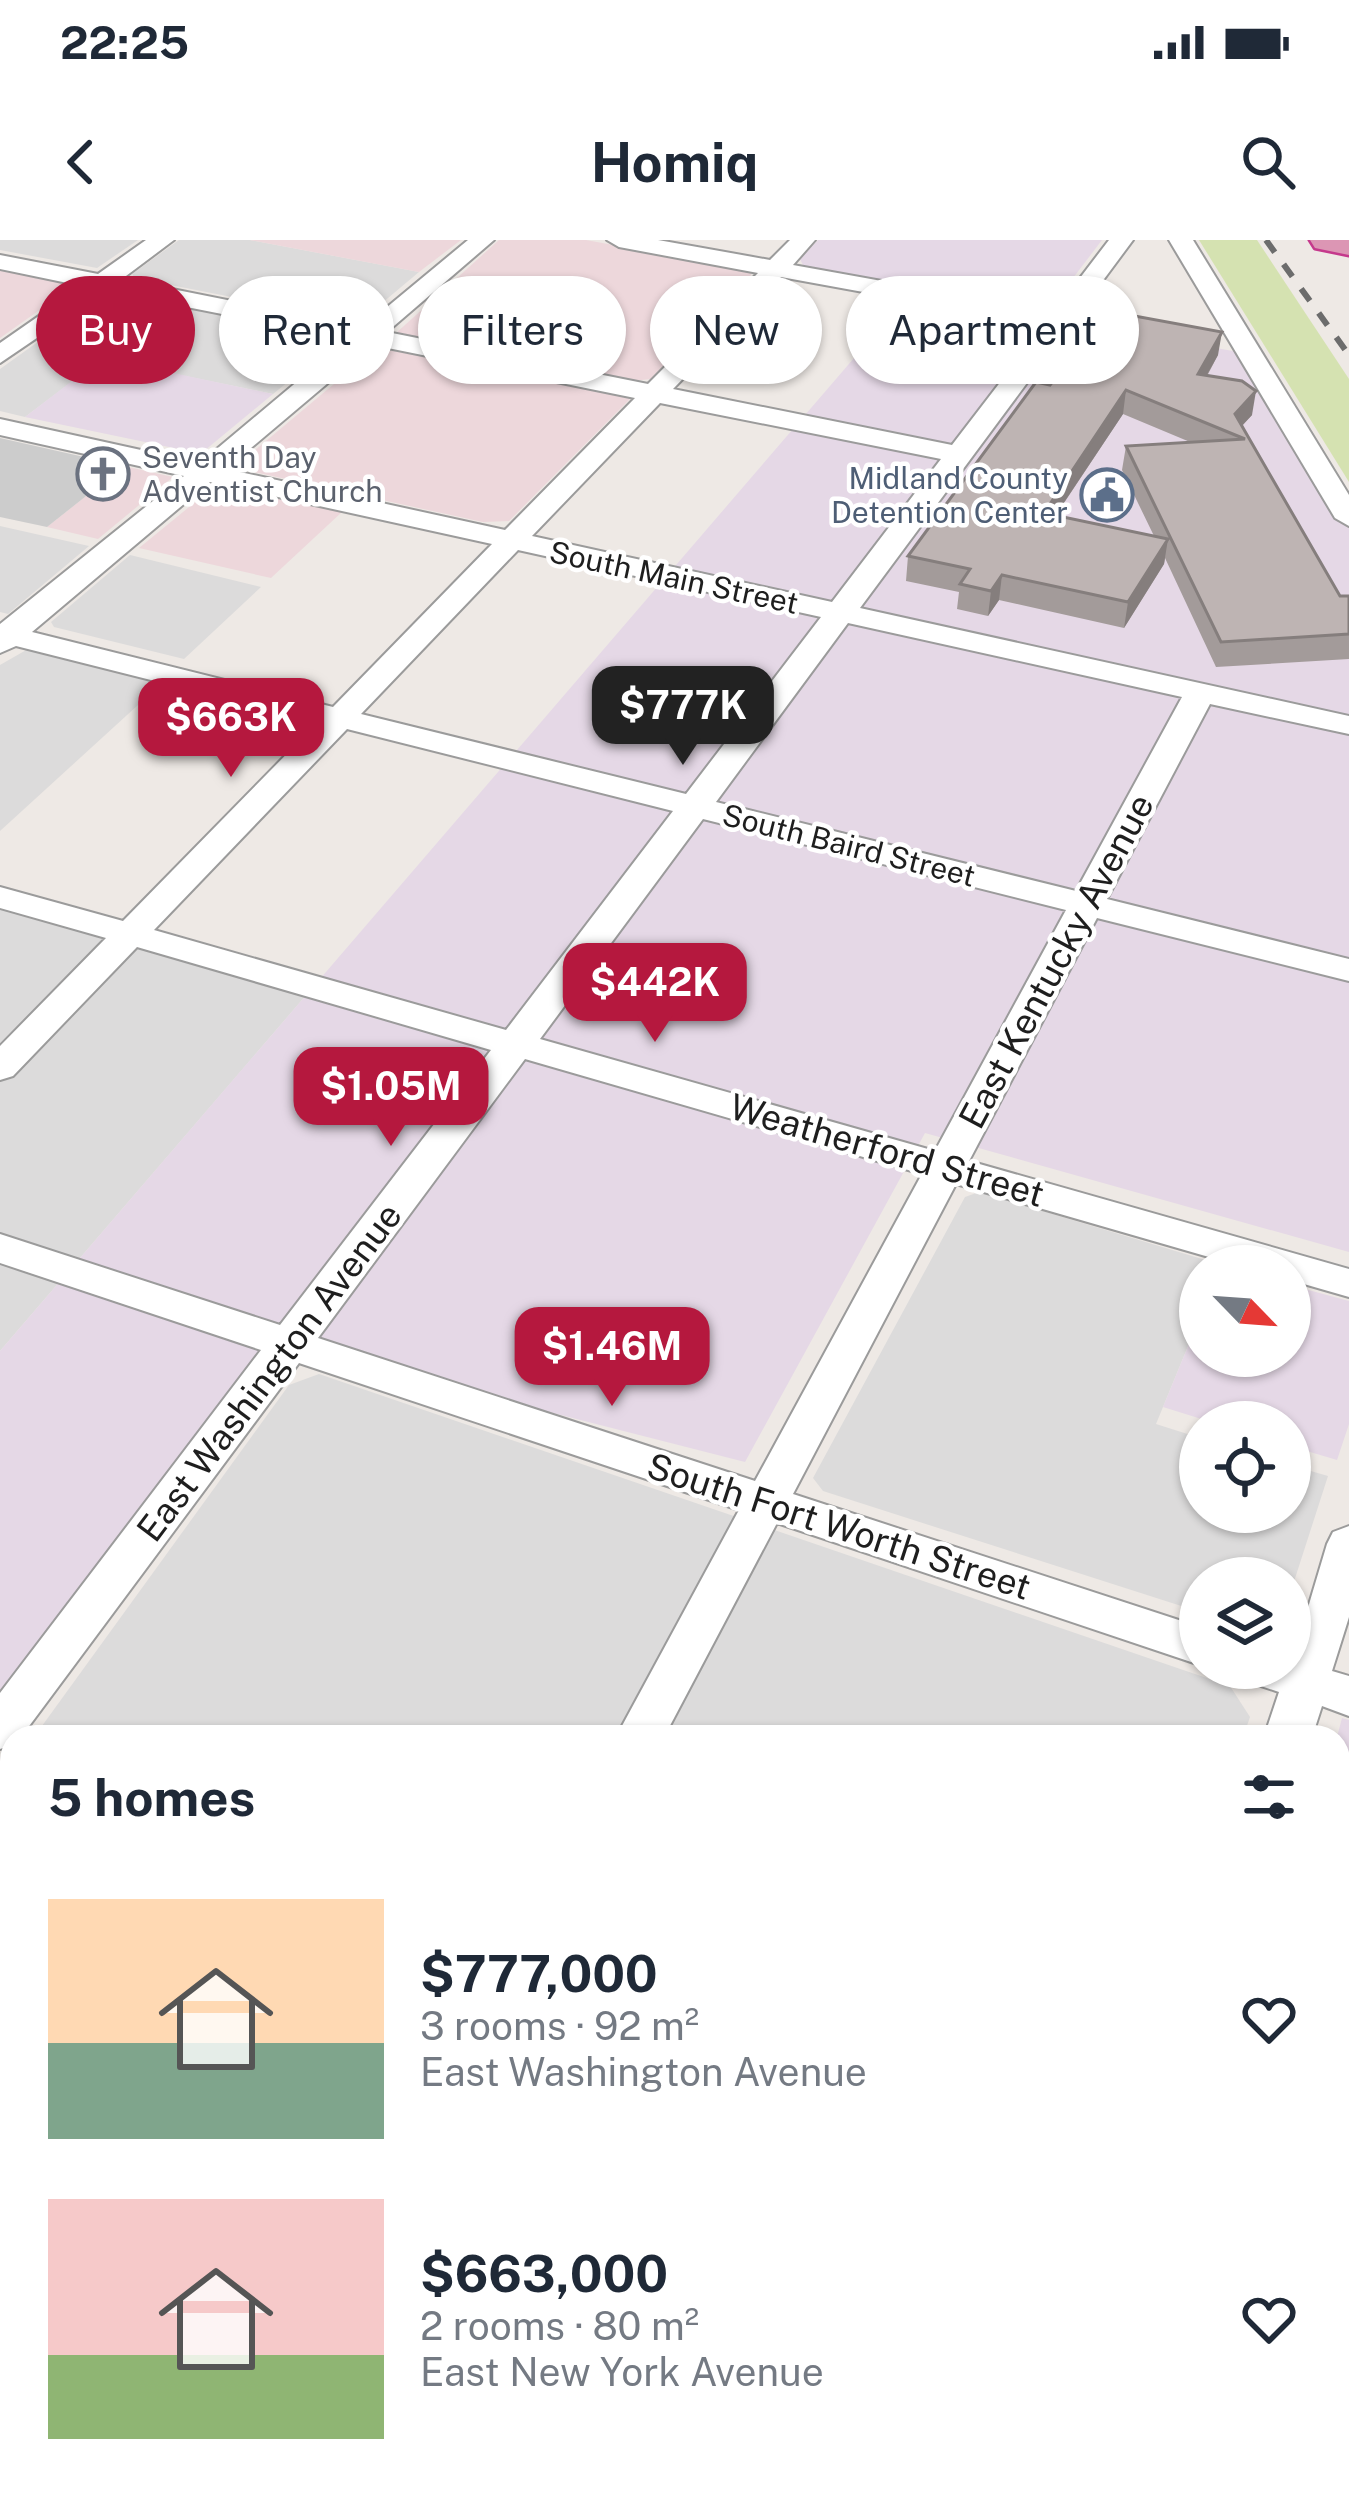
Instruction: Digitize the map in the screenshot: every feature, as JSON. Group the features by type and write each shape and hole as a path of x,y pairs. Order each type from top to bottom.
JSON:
{"highway":[{"path":"1328,240 1349,244"}],"street":[{"path":"113,276 163,240"},
{"path":"394,314 482,240"},
{"path":"619,240 846,281"},
{"path":"0,1068 803,240"},
{"name":"East Washington Avenue","path":"1094,276 1121,240"},
{"path":"1181,240 1349,518"},
{"path":"0,262 69,276"},
{"path":"0,355 36,330"},
{"path":"394,341 960,454"},
{"path":"3,638 310,384"},
{"name":"East Washington Avenue","path":"3,1725 1013,384"},
{"name":"South Main Street","path":"0,427 1349,725"},
{"name":"South Baird Street","path":"3,638 1349,970"},
{"name":"East Kentucky Avenue","path":"646,1725 1200,693"},
{"name":"Weatherford Street","path":"0,897 1217,1245"},
{"name":"South Fort Worth Street","path":"0,1248 1179,1639"},
{"name":"Weatherford Street","path":"1311,1272 1349,1283"},
{"path":"1311,1669 1349,1544"},
{"path":"1292,1725 1305,1689"}],"shaded area":[{"path":"0,240 138,240 97,268 0,250"},
{"path":"179,240 250,240 419,272 394,293 394,276 219,276 219,295 195,290 195,276 132,274"},
{"path":"250,240 461,240 419,272"},
{"path":"499,240 586,240 750,270 751,275 650,276 650,379 632,381 626,380 626,276 459,276"},
{"path":"818,240 1102,240 1075,276 855,276 804,267 800,259"},
{"path":"0,270 36,277 36,312 0,338"},
{"path":"195,308 219,313 219,383 195,378"},
{"path":"418,313 418,339 395,334"},
{"path":"1139,334 1255,355 1349,509 1349,1252 925,1133 745,1462 290,1346 0,1725 0,1351 846,367 846,384 1139,384"},
{"path":"36,343 36,384 69,384 25,417 0,411 0,369"},
{"path":"394,351 418,355 418,384 575,384 625,393 630,399 509,521 483,522 240,469 241,462 334,384 394,384"},
{"path":"195,378 273,394 204,451 25,417 68,384 195,384"},
{"path":"224,384 285,384 273,394"},
{"path":"0,438 124,466 47,527 0,517"},
{"path":"124,466 173,477 98,539 47,527"},
{"path":"216,485 342,512 271,578 139,548"},
{"path":"0,526 89,546 8,614 0,612"},
{"path":"130,555 261,587 184,659 54,627 51,622"},
{"path":"28,649 161,684 0,831 0,665"},
{"path":"0,897 314,986 0,1351"},
{"path":"979,1192 1179,1252 1179,1368 1156,1424 1179,1431 1179,1533 1310,1533 1302,1557 1179,1557 1179,1605 823,1491 813,1478 965,1197"},
{"path":"1311,1291 1349,1301 1349,1424 1337,1460 1311,1452 1311,1401 1179,1401 1179,1412 1163,1407 1179,1368 1179,1377 1311,1377"},
{"path":"319,1374 1179,1669 1179,1689 1232,1689 1250,1717 1247,1725 43,1725 289,1385"},
{"path":"1311,1471 1328,1476 1311,1529"}],"green space":[{"path":"1199,240 1257,240 1349,379 1349,482"}],"building":[{"path":"1139,317 1222,332 1198,374 1242,381 1256,391 1235,414 1340,596 1349,596 1349,634 1221,642 1126,446 1245,439 1126,390 1044,513 1168,539 1128,602 1002,575 991,591 960,584 970,569 908,556 1035,384 1139,384"}],"railway":[{"path":"1266,240 1349,355"}],"place":[{"name":"Seventh Day Adventist Church","path":"103,474"},
{"name":"Midland County Detention Center","path":"1107,495"}]}
